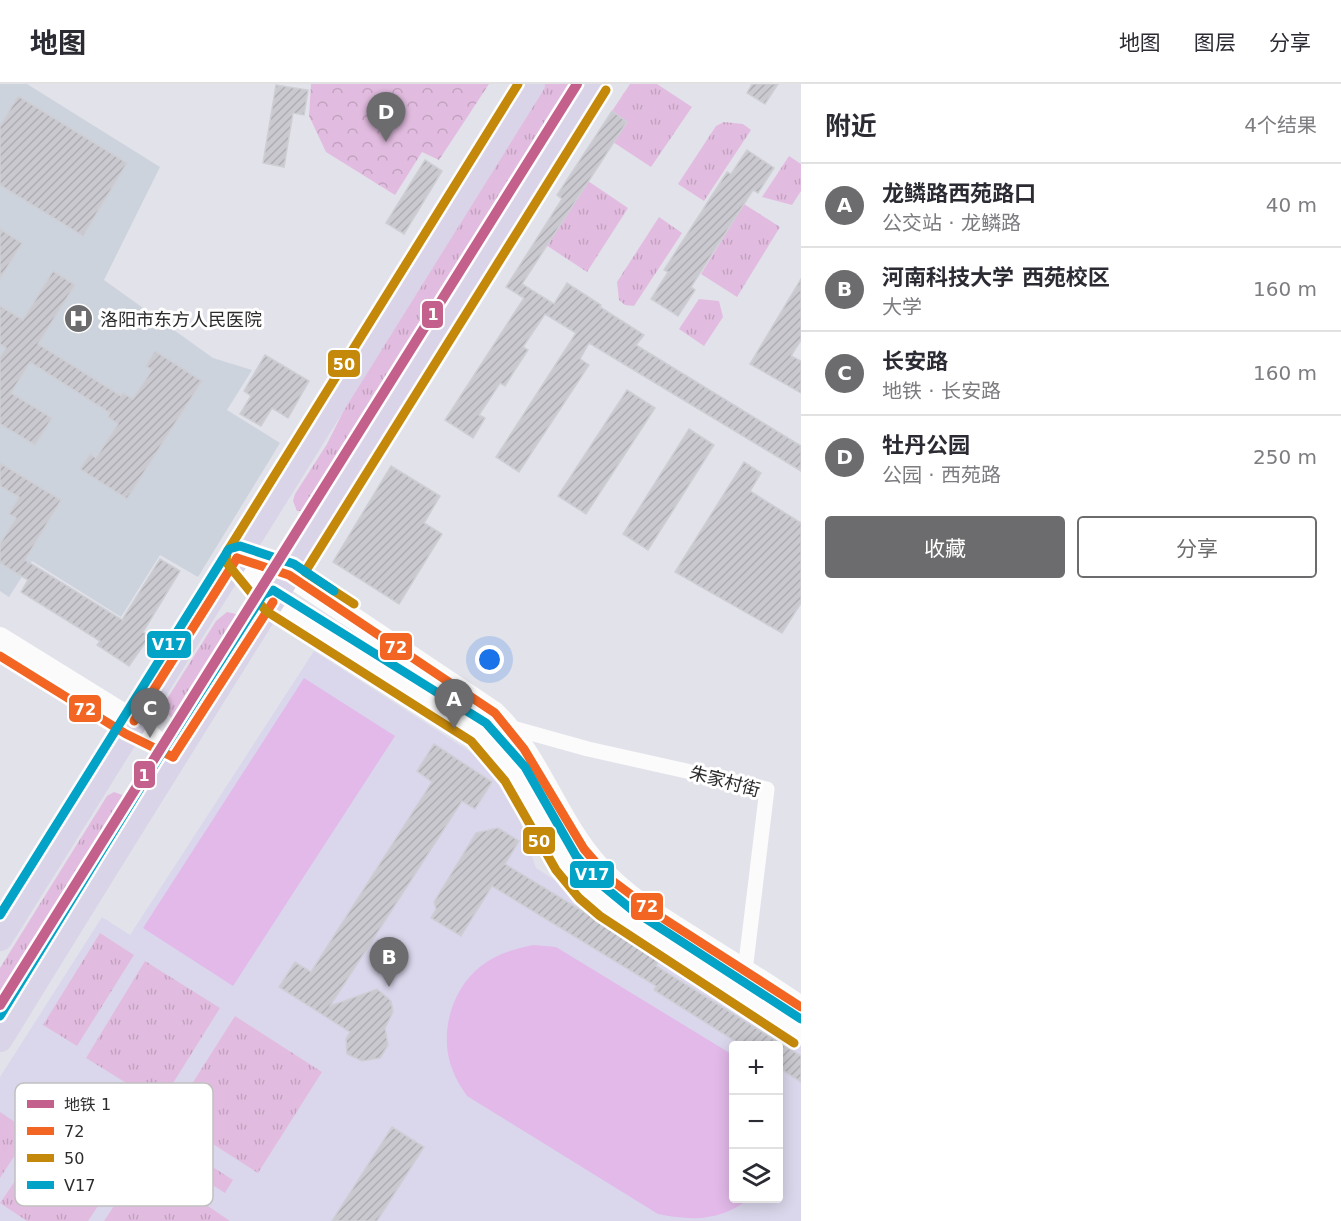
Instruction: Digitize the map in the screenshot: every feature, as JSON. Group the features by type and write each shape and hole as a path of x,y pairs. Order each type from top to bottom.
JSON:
{"main road":[{"path":"0,938 532,84"},
{"path":"0,1039 173,757 273,602 596,84"},
{"path":"237,558 289,575 495,713 509,727 534,762 598,867 635,902 801,1007"},
{"path":"237,558 273,602 478,732 515,774 566,863 588,890 624,919 801,1033"},
{"path":"0,638 173,757"},
{"path":"0,656 130,728"}],"street":[{"name":"朱家村街","path":"509,727 588,749 767,789 745,970"}],"shaded area":[{"name":"洛阳市东方人民医院","path":"0,84 27,84 160,167 104,280 213,358 252,370 227,410 280,443 198,577 160,555 121,617 32,561 9,597 0,591"},
{"path":"314,651 503,773 536,868 801,1038 801,1221 0,1221 0,1077 102,917 130,935"},
{"path":"304,678 395,736 233,986 143,928"},
{"path":"533,945 556,947 729,1053 729,1203 743,1203 727,1212 706,1217 683,1218 658,1214 467,1096 454,1074 449,1057 447,1028 450,1014 462,987 481,966 493,958"}],"green space":[{"path":"311,84 489,84 439,160 422,152 395,195 326,152 309,116"},
{"path":"542,84 587,84 370,427 346,455 311,508 308,511 297,511 293,501 295,494 327,444 360,378"},
{"path":"630,84 657,84 692,107 651,167 613,142 627,122 612,111"},
{"path":"724,122 743,124 751,130 704,201 678,184 716,126"},
{"path":"789,156 801,164 801,191 792,205 762,197"},
{"path":"588,181 628,208 587,272 546,245"},
{"path":"744,204 780,227 737,297 701,274"},
{"path":"659,217 682,233 634,306 625,305 619,300 617,282"},
{"path":"699,299 719,301 723,317 704,346 679,329"},
{"path":"227,612 236,614 240,627 184,718 173,720 165,711 167,699 216,621"},
{"path":"114,792 125,796 127,808 0,1011 0,968 107,796"},
{"path":"100,933 134,955 77,1046 43,1025"},
{"path":"145,961 220,1008 173,1083 126,1083 86,1058"},
{"path":"235,1016 322,1072 258,1173 213,1144 213,1083 193,1083"},
{"path":"0,1112 15,1122 15,1155 0,1178"},
{"path":"213,1167 233,1180 225,1193 213,1185"},
{"path":"15,1181 15,1206 98,1206 88,1221 27,1221 0,1203"},
{"path":"114,1206 208,1206 230,1221 104,1221"}],"building":[{"path":"752,84 778,84 765,104 747,93"},
{"path":"276,85 308,90 304,115 293,113 284,167 263,163"},
{"path":"18,96 127,163 83,236 0,185 0,126"},
{"path":"612,111 627,122 522,284 554,304 567,283 601,305 600,307 644,335 636,345 801,446 801,471 589,343 580,359 589,365 519,472 496,457 576,333 545,314 523,347 528,350 505,386 500,383 479,415 485,418 473,438 445,420 524,298 506,287 562,199 557,195"},
{"path":"747,150 774,168 758,193 753,190 691,287 695,290 678,316 651,299 668,272 664,270 727,172 731,174"},
{"path":"425,160 442,171 404,234 386,223"},
{"path":"0,229 22,243 0,279"},
{"path":"53,271 75,285 38,344 121,396 123,393 133,399 152,370 146,366 155,351 202,381 127,499 80,469 90,454 96,458 118,424 108,417 110,413 30,362 11,393 52,418 35,445 0,424 0,357 6,348 0,344 0,306 23,320"},
{"path":"801,279 801,340 791,356 801,361 801,393 750,364"},
{"path":"265,355 309,381 288,418 272,408 261,426 240,414 251,396 244,391"},
{"path":"627,390 655,408 586,514 558,496"},
{"path":"689,429 714,445 648,550 623,534"},
{"path":"744,462 761,473 750,491 801,523 801,603 782,633 675,572"},
{"path":"0,463 61,500 25,560 122,620 160,559 180,571 143,632 150,636 129,666 97,645 100,641 21,592 28,580 0,563 0,544 16,518 9,514 19,497 0,486"},
{"path":"391,466 440,496 424,523 442,534 399,604 333,562"},
{"path":"434,744 492,782 475,809 462,801 330,1006 377,989 391,1001 393,1012 385,1028 388,1045 380,1058 362,1061 347,1054 346,1039 350,1032 279,987 295,962 311,972 432,782 417,771"},
{"path":"498,828 519,841 505,864 660,958 656,966 777,1041 735,1041 654,990 656,986 492,886 461,936 431,918 436,909 434,902 476,833"},
{"path":"783,1045 801,1056 801,1082 783,1070"},
{"path":"392,1127 424,1147 377,1221 332,1221"}],"metro line":[{"name":"1","path":"0,1005 577,84"}],"transit line":[{"name":"50","path":"518,84 227,552 226,562 266,611 471,741 505,781 556,870 579,898 600,916 794,1043"},
{"name":"50","path":"354,604 305,572 606,90"},
{"name":"V17","path":"0,915 229,549 240,546 294,564 334,591"},
{"name":"72","path":"237,558 289,575 495,713 524,749 584,849 610,879 661,917 801,1007"},
{"name":"72","path":"134,721 237,558"},
{"name":"V17","path":"0,1016 163,751 263,595 273,590 486,723 525,767 576,856 597,881 631,909 801,1019"},
{"name":"72","path":"173,757 273,602"},
{"name":"72","path":"0,656 126,734 173,757"}],"place":[{"name":"牡丹公园","path":"386,142"},
{"name":"洛阳市东方人民医院","path":"79,319"},
{"name":"龙鳞路西苑路口","path":"454,729"},
{"name":"长安路","path":"150,738"},
{"name":"河南科技大学 西苑校区","path":"389,987"}]}
